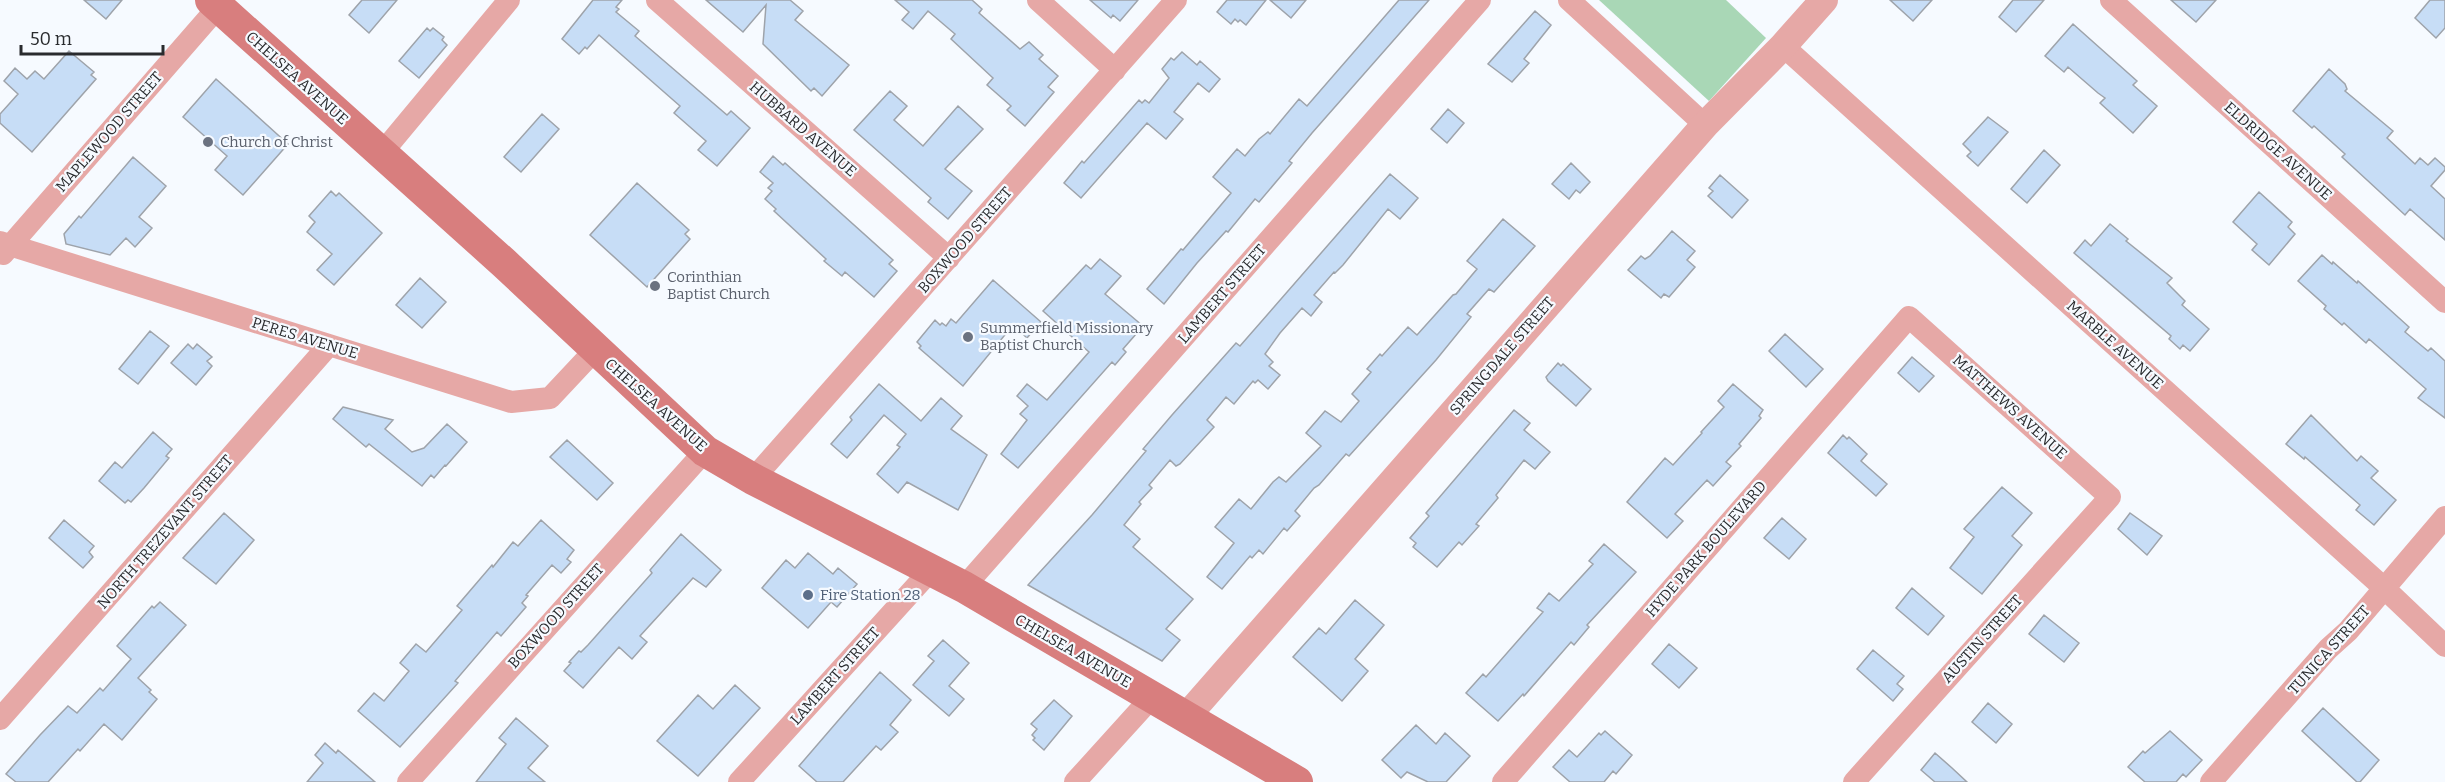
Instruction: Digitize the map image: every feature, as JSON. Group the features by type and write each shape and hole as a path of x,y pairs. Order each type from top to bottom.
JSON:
{"main road":[{"name":"CHELSEA AVENUE","path":"215,3 504,263 705,451 753,479 964,587 1297,782"}],"street":[{"path":"381,154 509,0"},
{"name":"HUBBARD AVENUE","path":"657,0 950,258"},
{"path":"1038,0 1115,70"},
{"name":"BOXWOOD STREET","path":"753,479 1176,0"},
{"name":"LAMBERT STREET","path":"964,587 1480,0"},
{"path":"1569,0 1705,124"},
{"name":"SPRINGDALE STREET","path":"1186,717 1705,124 1783,46 1824,0"},
{"name":"ELDRIDGE AVENUE","path":"2111,0 2445,302"},
{"name":"MAPLEWOOD STREET","path":"4,248 215,3"},
{"name":"MARBLE AVENUE","path":"1783,46 2384,588 2445,646"},
{"name":"PERES AVENUE","path":"4,248 511,402 550,398 595,350"},
{"name":"MATTHEWS AVENUE","path":"1909,317 2110,497"},
{"name":"HYDE PARK BOULEVARD","path":"1503,782 1909,317"},
{"name":"NORTH TREZEVANT STREET","path":"0,719 329,345"},
{"name":"BOXWOOD STREET","path":"408,782 705,451"},
{"name":"AUSTIN STREET","path":"1854,782 2110,497"},
{"name":"TUNICA STREET","path":"2211,782 2445,517"},
{"name":"LAMBERT STREET","path":"739,782 931,570"},
{"path":"1075,782 1152,697"}],"green space":[{"path":"1599,0 1726,0 1766,38 1709,101"}],"building":[{"path":"84,0 122,0 106,19"},
{"path":"362,0 397,0 369,33 349,15"},
{"path":"593,0 622,0 616,7 619,9 616,12 639,31 635,36 727,115 731,111 750,128 717,166 698,150 706,141 674,113 680,106 599,35 587,49 585,47 579,54 562,39"},
{"path":"706,0 790,0 803,11 795,20 849,65 822,96 814,88 811,91 763,44 766,5 743,32"},
{"path":"895,0 972,0 982,9 979,13 1020,49 1029,42 1043,55 1039,59 1058,76 1048,87 1054,92 1025,126 1007,110 1011,106 987,85 993,78 951,39 955,34 928,11 913,29 902,20 909,12"},
{"path":"1090,0 1138,0 1120,21 1113,15 1111,18"},
{"path":"1227,0 1266,0 1246,25 1235,19 1231,24 1217,12"},
{"path":"1270,0 1306,0 1291,18"},
{"path":"1399,0 1429,0 1312,133 1289,161 1292,163 1259,202 1255,199 1228,232 1226,231 1197,263 1164,304 1147,289 1231,193 1213,177 1237,149 1245,156 1259,139 1268,132 1270,134 1299,99 1307,106"},
{"path":"1890,0 1932,0 1913,21"},
{"path":"2013,0 2044,0 2016,32 1999,17"},
{"path":"2171,0 2216,0 2196,22"},
{"path":"2430,0 2445,0 2445,28 2436,38 2415,18"},
{"path":"1535,11 1551,25 1524,59 1529,63 1512,82 1488,64"},
{"path":"2073,24 2137,81 2133,85 2157,106 2133,133 2100,103 2105,98 2068,67 2064,72 2045,56"},
{"path":"427,28 430,31 433,28 444,37 442,40 447,45 419,78 399,61"},
{"path":"69,51 94,72 91,75 96,79 32,152 0,123 0,114 18,94 4,81 15,68 27,79 35,71 44,79"},
{"path":"1182,52 1197,65 1200,61 1220,79 1209,92 1198,83 1174,112 1183,119 1166,139 1147,123 1081,198 1064,183 1139,100 1142,103 1145,100 1149,103 1169,78 1162,69 1171,58 1174,60"},
{"path":"2329,69 2345,84 2347,89 2345,91 2393,131 2387,138 2415,164 2420,158 2428,165 2435,158 2445,167 2431,186 2445,199 2445,240 2410,209 2405,215 2342,157 2345,154 2314,126 2312,128 2293,111"},
{"path":"216,79 288,144 243,195 215,170 227,156 183,117"},
{"path":"890,91 907,106 894,120 923,146 958,106 983,129 945,169 972,191 948,219 928,202 931,198 854,130"},
{"path":"1448,109 1464,123 1447,143 1431,129"},
{"path":"542,114 559,129 521,172 504,157"},
{"path":"1988,117 2008,132 1978,166 1967,156 1971,152 1963,144"},
{"path":"2044,150 2060,165 2027,203 2011,189"},
{"path":"773,156 783,165 785,163 893,260 889,264 897,271 874,297 845,272 842,276 824,261 826,259 774,211 776,209 765,199 772,191 768,188 773,183 760,172"},
{"path":"133,157 166,186 139,217 152,228 135,247 126,238 110,255 66,244 64,234 79,216 81,218"},
{"path":"1571,163 1590,182 1580,193 1576,190 1569,199 1552,184"},
{"path":"1390,174 1418,198 1400,219 1388,209 1343,265 1314,295 1322,302 1311,316 1302,308 1280,333 1265,354 1273,362 1269,366 1280,375 1268,389 1258,380 1255,383 1253,381 1234,404 1226,397 1207,420 1214,427 1180,464 1176,466 1170,460 1149,485 1152,488 1139,502 1141,504 1124,525 1140,539 1133,547 1193,599 1166,629 1180,640 1162,661 1028,585 1092,515 1146,451 1143,449 1172,415 1236,343 1240,346"},
{"path":"1720,175 1748,200 1732,218 1708,196 1713,191 1709,188"},
{"path":"637,183 689,230 685,234 690,239 647,287 590,235"},
{"path":"331,191 336,196 339,193 382,233 334,285 317,270 332,254 307,232 315,222 309,216"},
{"path":"2259,192 2292,222 2288,227 2295,234 2269,265 2252,250 2257,244 2233,222"},
{"path":"1503,219 1535,246 1494,292 1489,289 1467,314 1471,317 1436,360 1349,456 1346,454 1314,488 1295,511 1300,516 1287,531 1284,528 1263,554 1259,550 1252,558 1250,556 1222,589 1207,577 1234,543 1215,527 1239,499 1251,509 1273,482 1279,477 1286,482 1321,446 1306,433 1325,411 1341,422 1359,401 1352,394 1371,372 1367,369 1408,327 1417,335 1456,294 1477,269 1467,261"},
{"path":"2110,224 2128,239 2126,241 2172,278 2167,283 2185,301 2182,305 2209,329 2190,351 2183,345 2180,349 2169,339 2171,336 2074,253 2085,240 2091,246"},
{"path":"1672,231 1695,251 1687,260 1695,267 1669,297 1664,294 1661,298 1628,270 1641,256 1645,259 1650,256"},
{"path":"2322,255 2357,283 2358,281 2409,327 2405,332 2428,351 2431,348 2445,361 2445,418 2418,398 2426,389 2369,339 2366,343 2344,323 2342,325 2324,309 2326,306 2298,281"},
{"path":"1100,259 1121,276 1105,294 1143,326 1123,349 1126,352 1115,365 1112,362 1018,468 1001,454 1027,420 1020,414 1028,406 1017,396 1027,384 1047,400 1089,352 1043,311 1086,265 1091,269"},
{"path":"420,278 446,302 422,328 396,305"},
{"path":"993,280 1041,322 1027,338 1013,325 963,386 919,348 921,346 917,342 935,320 940,325 942,323 946,326 951,319 956,323"},
{"path":"150,331 169,346 138,384 119,369"},
{"path":"1785,334 1823,369 1806,387 1769,351"},
{"path":"188,344 193,349 197,344 212,357 207,361 212,366 196,385 171,363"},
{"path":"1912,357 1934,376 1919,392 1898,373"},
{"path":"1558,363 1561,366 1563,364 1591,389 1576,406 1546,377"},
{"path":"879,384 921,421 941,398 962,416 951,429 987,455 958,510 907,482 898,493 877,474 900,447 897,445 906,434 884,415 847,458 831,444 852,420 850,417"},
{"path":"1733,384 1763,410 1759,416 1761,418 1726,462 1731,466 1713,486 1707,480 1675,514 1683,521 1667,538 1627,502 1665,458 1673,465 1702,433 1724,407 1718,401"},
{"path":"343,407 393,420 385,429 412,452 424,448 447,424 467,442 434,478 431,475 422,486 369,444 366,447 333,419"},
{"path":"1514,410 1530,423 1524,430 1550,452 1535,469 1524,460 1496,495 1498,498 1476,524 1479,526 1462,545 1459,542 1437,567 1413,547 1416,543 1410,538 1429,516 1426,513"},
{"path":"2311,415 2357,461 2361,456 2378,471 2371,478 2396,500 2374,525 2356,510 2360,505 2305,457 2304,459 2286,444"},
{"path":"153,432 172,449 166,456 169,458 131,502 128,500 125,503 99,481 115,462 122,468"},
{"path":"1843,435 1847,439 1849,437 1867,454 1861,461 1887,484 1876,496 1828,453"},
{"path":"567,440 613,483 597,500 550,457"},
{"path":"2002,487 2032,513 2012,536 2022,545 1982,594 1950,568 1974,537 1964,529"},
{"path":"224,513 254,540 216,584 183,558"},
{"path":"2130,513 2162,536 2147,555 2118,529"},
{"path":"1782,518 1806,539 1789,559 1764,538"},
{"path":"64,520 94,546 89,552 93,557 83,568 49,538"},
{"path":"541,520 574,550 567,559 571,562 561,573 552,565 526,595 528,596 522,603 526,607 501,636 497,632 455,681 458,683 400,747 358,711 374,693 384,701 409,671 400,663 416,644 426,652 462,610 457,606 492,565 493,567 513,542 518,546"},
{"path":"681,534 721,570 706,587 693,578 640,636 647,642 632,659 619,647 583,688 564,671 571,663 569,662 588,645 652,573 650,570"},
{"path":"1604,544 1636,572 1587,625 1589,627 1574,645 1571,642 1524,696 1523,694 1498,721 1466,693 1483,674 1486,677 1543,612 1537,608 1549,593 1559,601 1593,564 1589,561"},
{"name":"Fire Station 28","path":"808,553 833,574 838,568 857,584 837,607 831,602 808,628 762,588 786,560 795,568"},
{"path":"1912,588 1944,616 1928,635 1896,608"},
{"path":"1355,600 1384,625 1355,659 1368,671 1342,701 1293,657 1319,628 1326,634"},
{"path":"160,602 186,625 138,678 157,699 122,740 104,724 48,782 16,782 6,774 68,706 77,713 100,688 103,691 131,659 117,646 152,606 154,608"},
{"path":"2044,615 2079,643 2064,662 2029,634"},
{"path":"943,640 969,663 949,686 964,699 949,716 913,685 934,661 928,656"},
{"path":"1669,644 1697,668 1679,688 1652,664"},
{"path":"1873,650 1904,676 1897,684 1903,689 1893,701 1857,669"},
{"path":"880,672 911,700 890,725 898,732 881,750 876,746 843,782 817,782 799,766"},
{"path":"735,685 760,708 698,776 657,741 698,695 713,709"},
{"path":"1054,700 1072,716 1044,750 1033,740 1035,738 1032,735 1037,729 1031,724"},
{"path":"1988,703 2012,724 1996,743 1972,722"},
{"path":"2323,708 2379,760 2360,782 2357,782 2302,731"},
{"path":"516,718 548,746 528,768 545,782 476,782 506,744 499,738"},
{"path":"1416,725 1436,744 1445,733 1470,756 1446,782 1428,782 1407,772 1401,778 1382,760"},
{"path":"1605,731 1632,755 1616,774 1613,771 1604,782 1570,782 1553,767 1569,750 1577,757 1599,733 1601,735"},
{"path":"2170,731 2202,760 2186,777 2183,774 2176,782 2145,782 2128,767 2143,751 2145,753"},
{"path":"325,743 336,753 338,750 375,782 307,782 323,763 315,755"},
{"path":"1935,753 1967,782 1935,782 1921,770"}],"place":[{"name":"Church of Christ","path":"208,142"},
{"name":"Corinthian Baptist Church","path":"655,286"},
{"name":"Summerfield Missionary Baptist Church","path":"968,337"},
{"name":"Fire Station 28","path":"808,595"}]}
